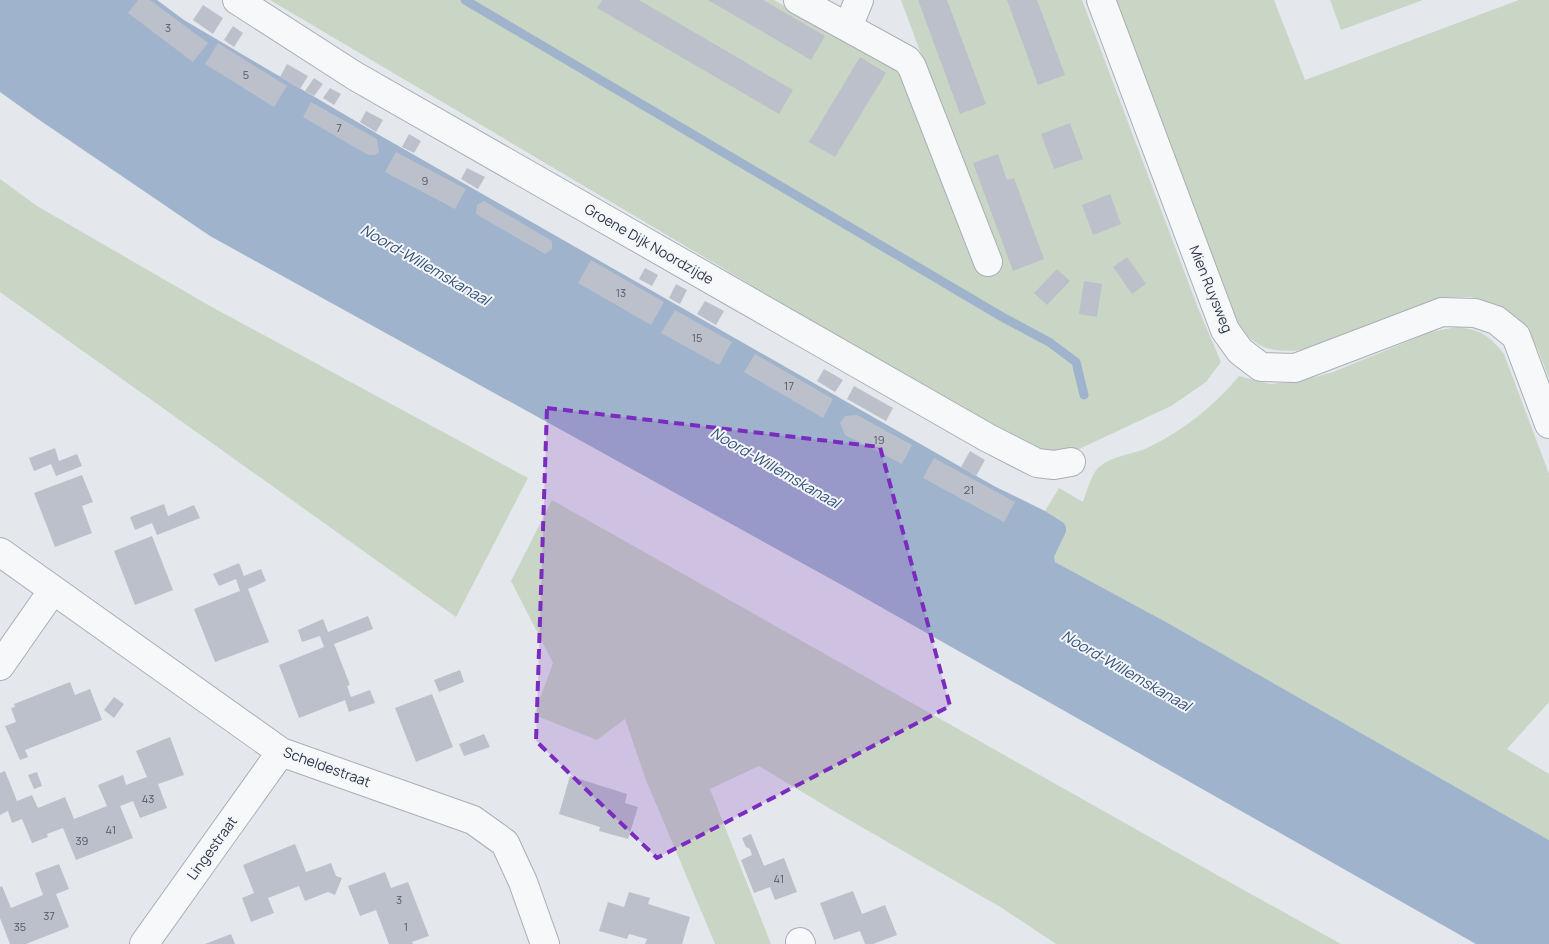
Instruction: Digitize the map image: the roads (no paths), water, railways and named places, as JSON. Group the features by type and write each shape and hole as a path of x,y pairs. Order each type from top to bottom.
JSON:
{"street":[{"name":"Groene Dijk Noordzijde","path":"237,0 355,76 988,438 1037,463 1071,462"},
{"path":"798,0 907,60 912,67 988,262"},
{"path":"848,27 859,0"},
{"name":"Mien Ruysweg","path":"1101,0 1225,330 1240,351 1262,366 1295,368 1442,312 1475,313 1496,320 1516,336 1549,424"},
{"name":"Scheldestraat","path":"0,552 282,752 473,820 505,843 545,944"},
{"path":"0,666 53,590"},
{"name":"Lingestraat","path":"144,944 282,752"}],"water":[{"name":"Noord-Willemskanaal","path":"0,0 157,0 184,20 381,136 994,486 1045,511 1064,523 1066,527 1066,532 1054,557 1055,562 1166,622 1549,840 1549,944 1476,944 849,589 210,236 0,92"}],"waterway":[{"path":"465,0 1004,318 1049,342 1076,362 1084,395"}]}
